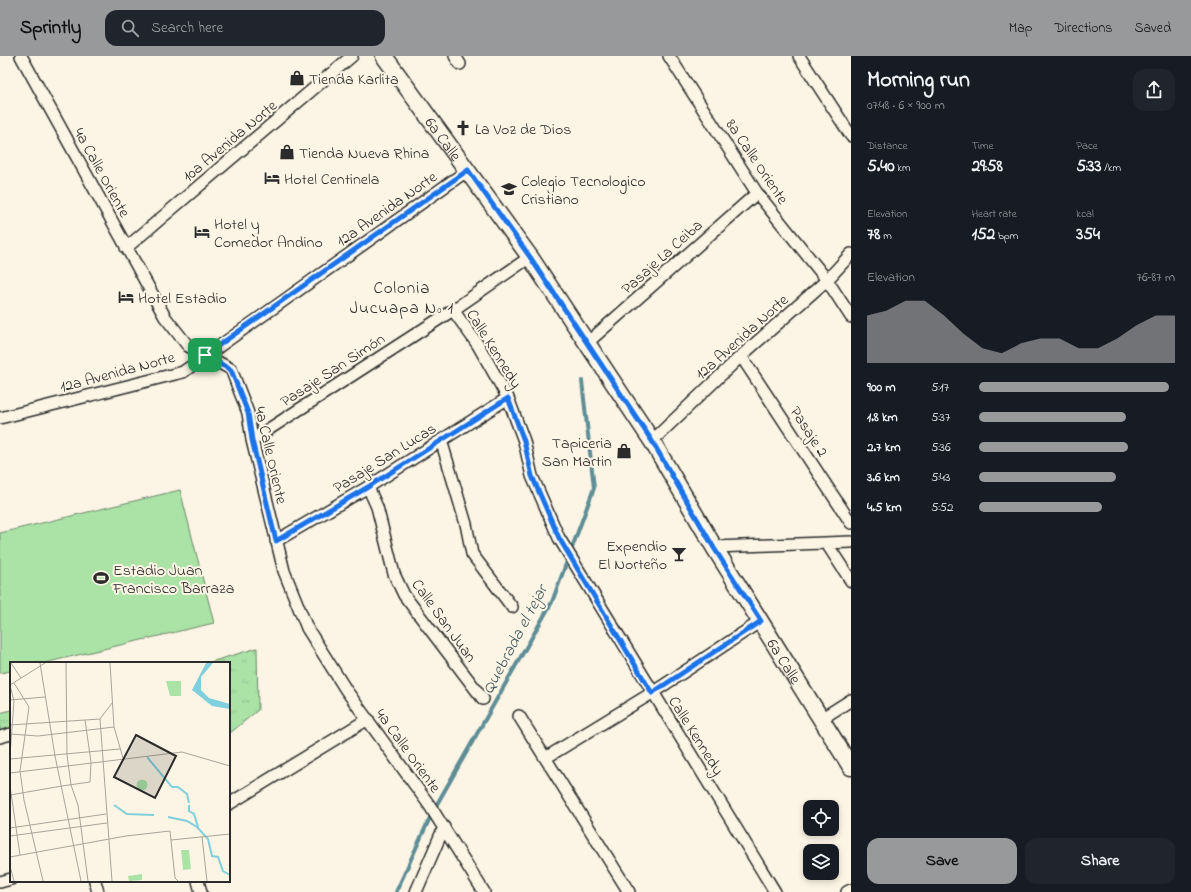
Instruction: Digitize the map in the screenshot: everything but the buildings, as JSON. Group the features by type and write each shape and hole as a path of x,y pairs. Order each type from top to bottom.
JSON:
{"street":[{"name":"4a Calle Oriente","path":"21,56 165,317 188,346 231,370 248,413 252,440 284,571 307,628 346,690 433,810 484,892"},
{"name":"10a Avenida Norte","path":"126,248 352,56"},
{"name":"6a Calle","path":"384,56 530,257 586,344 652,441 714,548 851,767"},
{"name":"8a Calle Oriente","path":"669,56 757,192 827,280 851,317"},
{"path":"799,56 851,136"},
{"name":"12a Avenida Norte","path":"0,418 183,372 468,170"},
{"name":"Pasaje La Ceiba","path":"586,344 757,192"},
{"name":"12a Avenida Norte","path":"652,441 741,356 827,280 851,254"},
{"name":"Pasaje San Simón","path":"252,440 453,310 530,257"},
{"name":"Calle Kennedy","path":"453,310 478,345 508,398 524,441 532,476 559,538 652,693 775,892"},
{"name":"Pasaje 2","path":"741,356 851,523"},
{"name":"Pasaje San Lucas","path":"276,541 368,487 508,398"},
{"path":"441,440 466,524 472,554 512,607"},
{"name":"Calle San Juan","path":"368,487 377,507 394,574 404,595 482,699"},
{"path":"714,548 851,542"},
{"path":"827,544 851,581"},
{"path":"547,758 652,693 761,621"},
{"path":"821,719 851,700"},
{"path":"519,716 547,758 629,892"},
{"path":"230,803 368,719"},
{"path":"0,736 10,734"},
{"path":"416,892 444,827"},
{"path":"0,882 10,879"},
{"path":"95,882 98,892"},
{"path":"198,882 201,892"},
{"path":"847,892 851,890"}],"green space":[{"name":"Estadio Juan Francisco Barraza","path":"180,490 214,623 48,662 10,662 10,671 0,673 0,533"},
{"path":"257,648 258,710 230,733 230,662 210,662"},
{"path":"10,710 10,729 0,731 0,713"}],"waterway":[{"name":"Quebrada el tejar","path":"396,892 433,811 552,602 594,488 582,381"}],"place":[{"name":"Tienda Karlita","path":"297,78"},
{"name":"La Voz de Dios","path":"463,128"},
{"name":"Tienda Nueva Rhina","path":"287,152"},
{"name":"Hotel Centinela","path":"272,178"},
{"name":"Colegio Tecnologico Cristiano","path":"509,189"},
{"name":"Hotel y Comedor Andino","path":"202,232"},
{"name":"Hotel Estadio","path":"126,297"},
{"name":"Tapiceria San Martin","path":"624,451"},
{"name":"Expendio El Norteño","path":"679,554"},
{"name":"Estadio Juan Francisco Barraza","path":"101,578"}],"district":[{"name":"Colonia Jucuapa Nº 1","path":"402,297"}],"route":[{"path":"468,170 530,257 586,344 652,441 714,548 761,621 652,693 559,538 532,476 524,441 508,398 368,487 276,541 252,440 248,413 231,370 205,355 468,170"}]}
